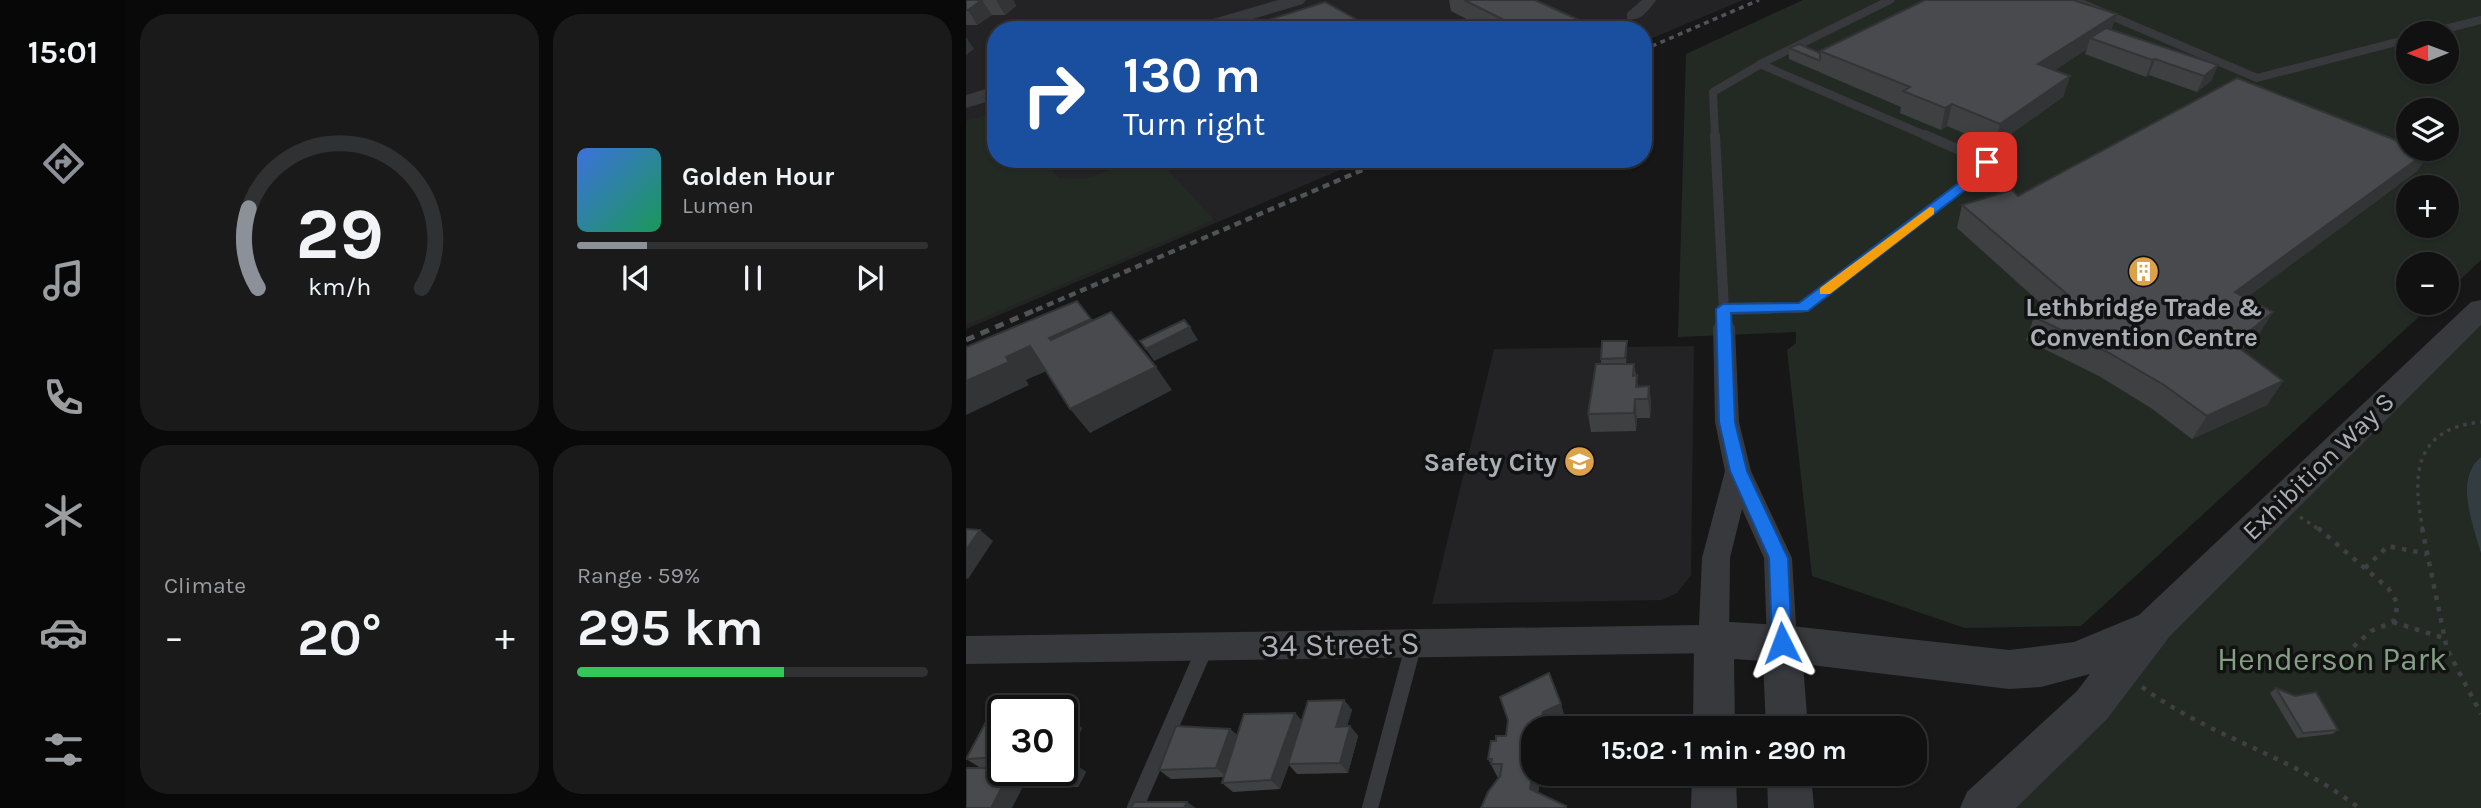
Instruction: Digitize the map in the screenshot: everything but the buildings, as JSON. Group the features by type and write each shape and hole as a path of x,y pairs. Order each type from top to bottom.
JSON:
{"street":[{"path":"1226,21 1297,0"},
{"path":"1632,16 1643,9 1649,0"},
{"path":"966,102 987,95"},
{"name":"Exhibition Way S","path":"2156,623 2481,309"},
{"path":"1724,318 1727,422 1738,471 1779,558 1786,716"},
{"path":"1714,716 1716,558 1738,471"},
{"path":"1714,639 1782,643 1975,670 2017,670 2059,666 2086,659 2111,650 2156,623"},
{"path":"1983,808 2092,705 2156,623"},
{"name":"34 Street S","path":"969,655 1206,646 1714,639"},
{"path":"1714,786 1714,808"},
{"path":"1790,786 1791,808"}],"lane":[{"path":"1760,64 1987,162 1986,169 1802,308 1724,318 1713,92 1760,64 1890,0"},
{"path":"2074,0 2257,78 2396,42"},
{"path":"2459,26 2481,20"},
{"path":"1370,808 1414,642"},
{"path":"1135,808 1206,646"}],"path":[{"path":"2481,422 2456,426 2420,462 2416,475 2416,498 2444,638 2451,660 2481,714"},
{"path":"2280,504 2341,544 2365,569 2386,585 2397,602 2398,611 2393,622"},
{"path":"2365,569 2388,546 2427,554"},
{"path":"2352,648 2371,631 2393,622 2444,638"},
{"path":"2137,683 2178,713 2324,780 2358,808"}],"shaded area":[{"path":"966,0 1743,0 1652,38 1652,21 987,21 987,168 1345,168 966,329"},
{"name":"Safety City","path":"1694,346 1691,575 1677,593 1662,600 1432,604 1494,349"},
{"path":"2481,457 2481,554 2467,490 2468,477"}],"green space":[{"path":"1803,0 2481,0 2481,260 2459,281 2459,252 2396,252 2396,315 2421,315 2081,626 1965,628 1812,576 1787,350 1796,343 1796,332 1678,337 1686,54"},
{"path":"987,115 987,168 1051,168 1059,178 1085,179 1114,168 1166,168 1214,220 966,325 966,121"},
{"name":"Henderson Park","path":"2481,309 2481,457 2472,467 2467,491 2481,557 2481,808 1983,808"}],"railway":[{"path":"1652,46 1759,0"},
{"path":"1036,310 1367,168"},
{"path":"966,340 1040,308"}],"slow traffic":[{"path":"1825,291 1930,211"}],"place":[{"name":"Lethbridge Trade & Convention Centre","path":"2144,272"},
{"name":"Safety City","path":"1580,462"}],"route":[{"path":"1782,643 1779,558 1738,471 1727,422 1723,309 1802,308 1986,169 1987,162"}]}
